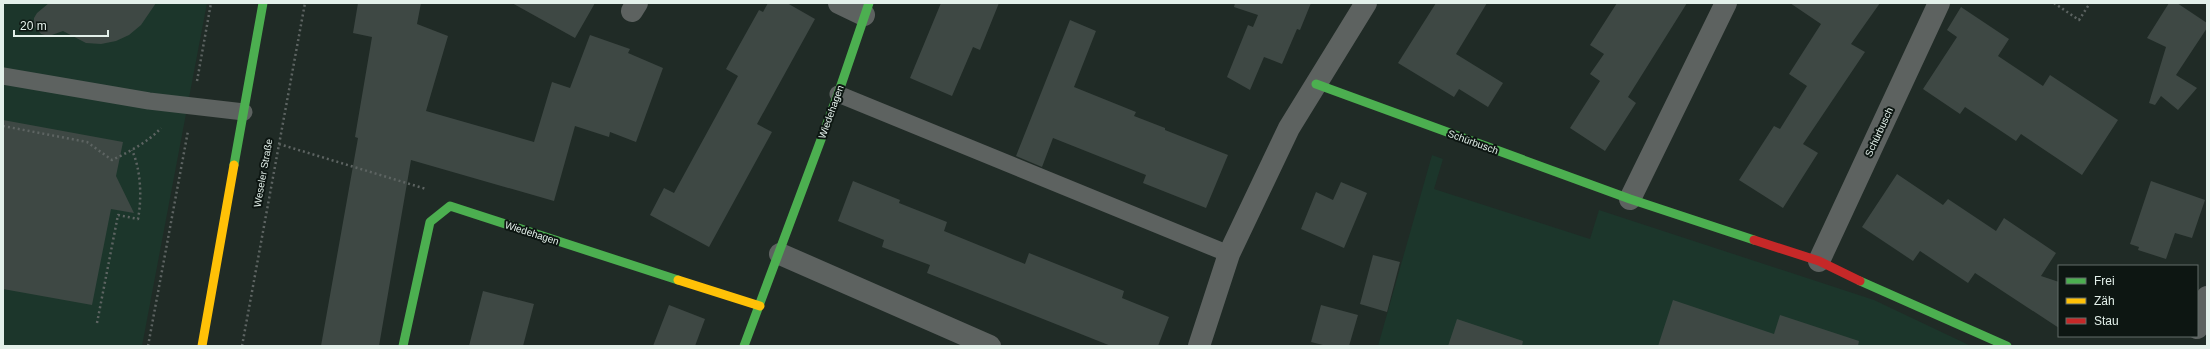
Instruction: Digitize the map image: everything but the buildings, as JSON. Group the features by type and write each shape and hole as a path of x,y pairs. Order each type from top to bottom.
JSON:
{"street":[{"path":"202,346 263,3"},
{"name":"Wiedehagen","path":"744,346 780,254 838,94 866,9 839,3"},
{"path":"1199,346 1229,254 1289,128 1366,3"},
{"path":"1630,200 1726,3"},
{"name":"Schürbusch","path":"1819,260 1939,3"},
{"name":"Schürbusch","path":"1316,84 1630,200 1819,260 1900,300 2007,346"},
{"path":"403,346 430,222 450,206"},
{"name":"Wiedehagen","path":"450,206 760,306"},
{"path":"780,254 990,346"},
{"path":"2198,325 2207,297"}],"lane":[{"path":"3,76 184,106 244,112"},
{"path":"838,94 1229,254"}],"path":[{"path":"148,346 184,106 211,3"},
{"name":"Weseler Straße","path":"242,346 305,3"},
{"path":"2054,3 2079,20 2090,3"},
{"path":"3,126 87,142 112,160 132,150 155,134 184,106"},
{"path":"280,144 435,192 450,206"},
{"path":"97,323 118,215 138,219 139,187 136,160 132,150"}],"shaded area":[{"path":"3,3 207,3 142,346 3,346"},
{"path":"1432,155 1443,159 1434,189 1590,239 1599,210 1874,300 1971,346 1378,346"}],"traffic: fast":[{"path":"234,165 263,3"},
{"path":"744,346 838,94 869,3"},
{"path":"1316,84 1630,199 1754,240"},
{"path":"403,346 430,222 450,206 678,280"},
{"path":"1860,281 2007,346"}],"traffic: slow":[{"path":"202,346 234,165"},
{"path":"678,280 760,306"}],"traffic: jam":[{"path":"1754,240 1819,261 1860,281"}]}
